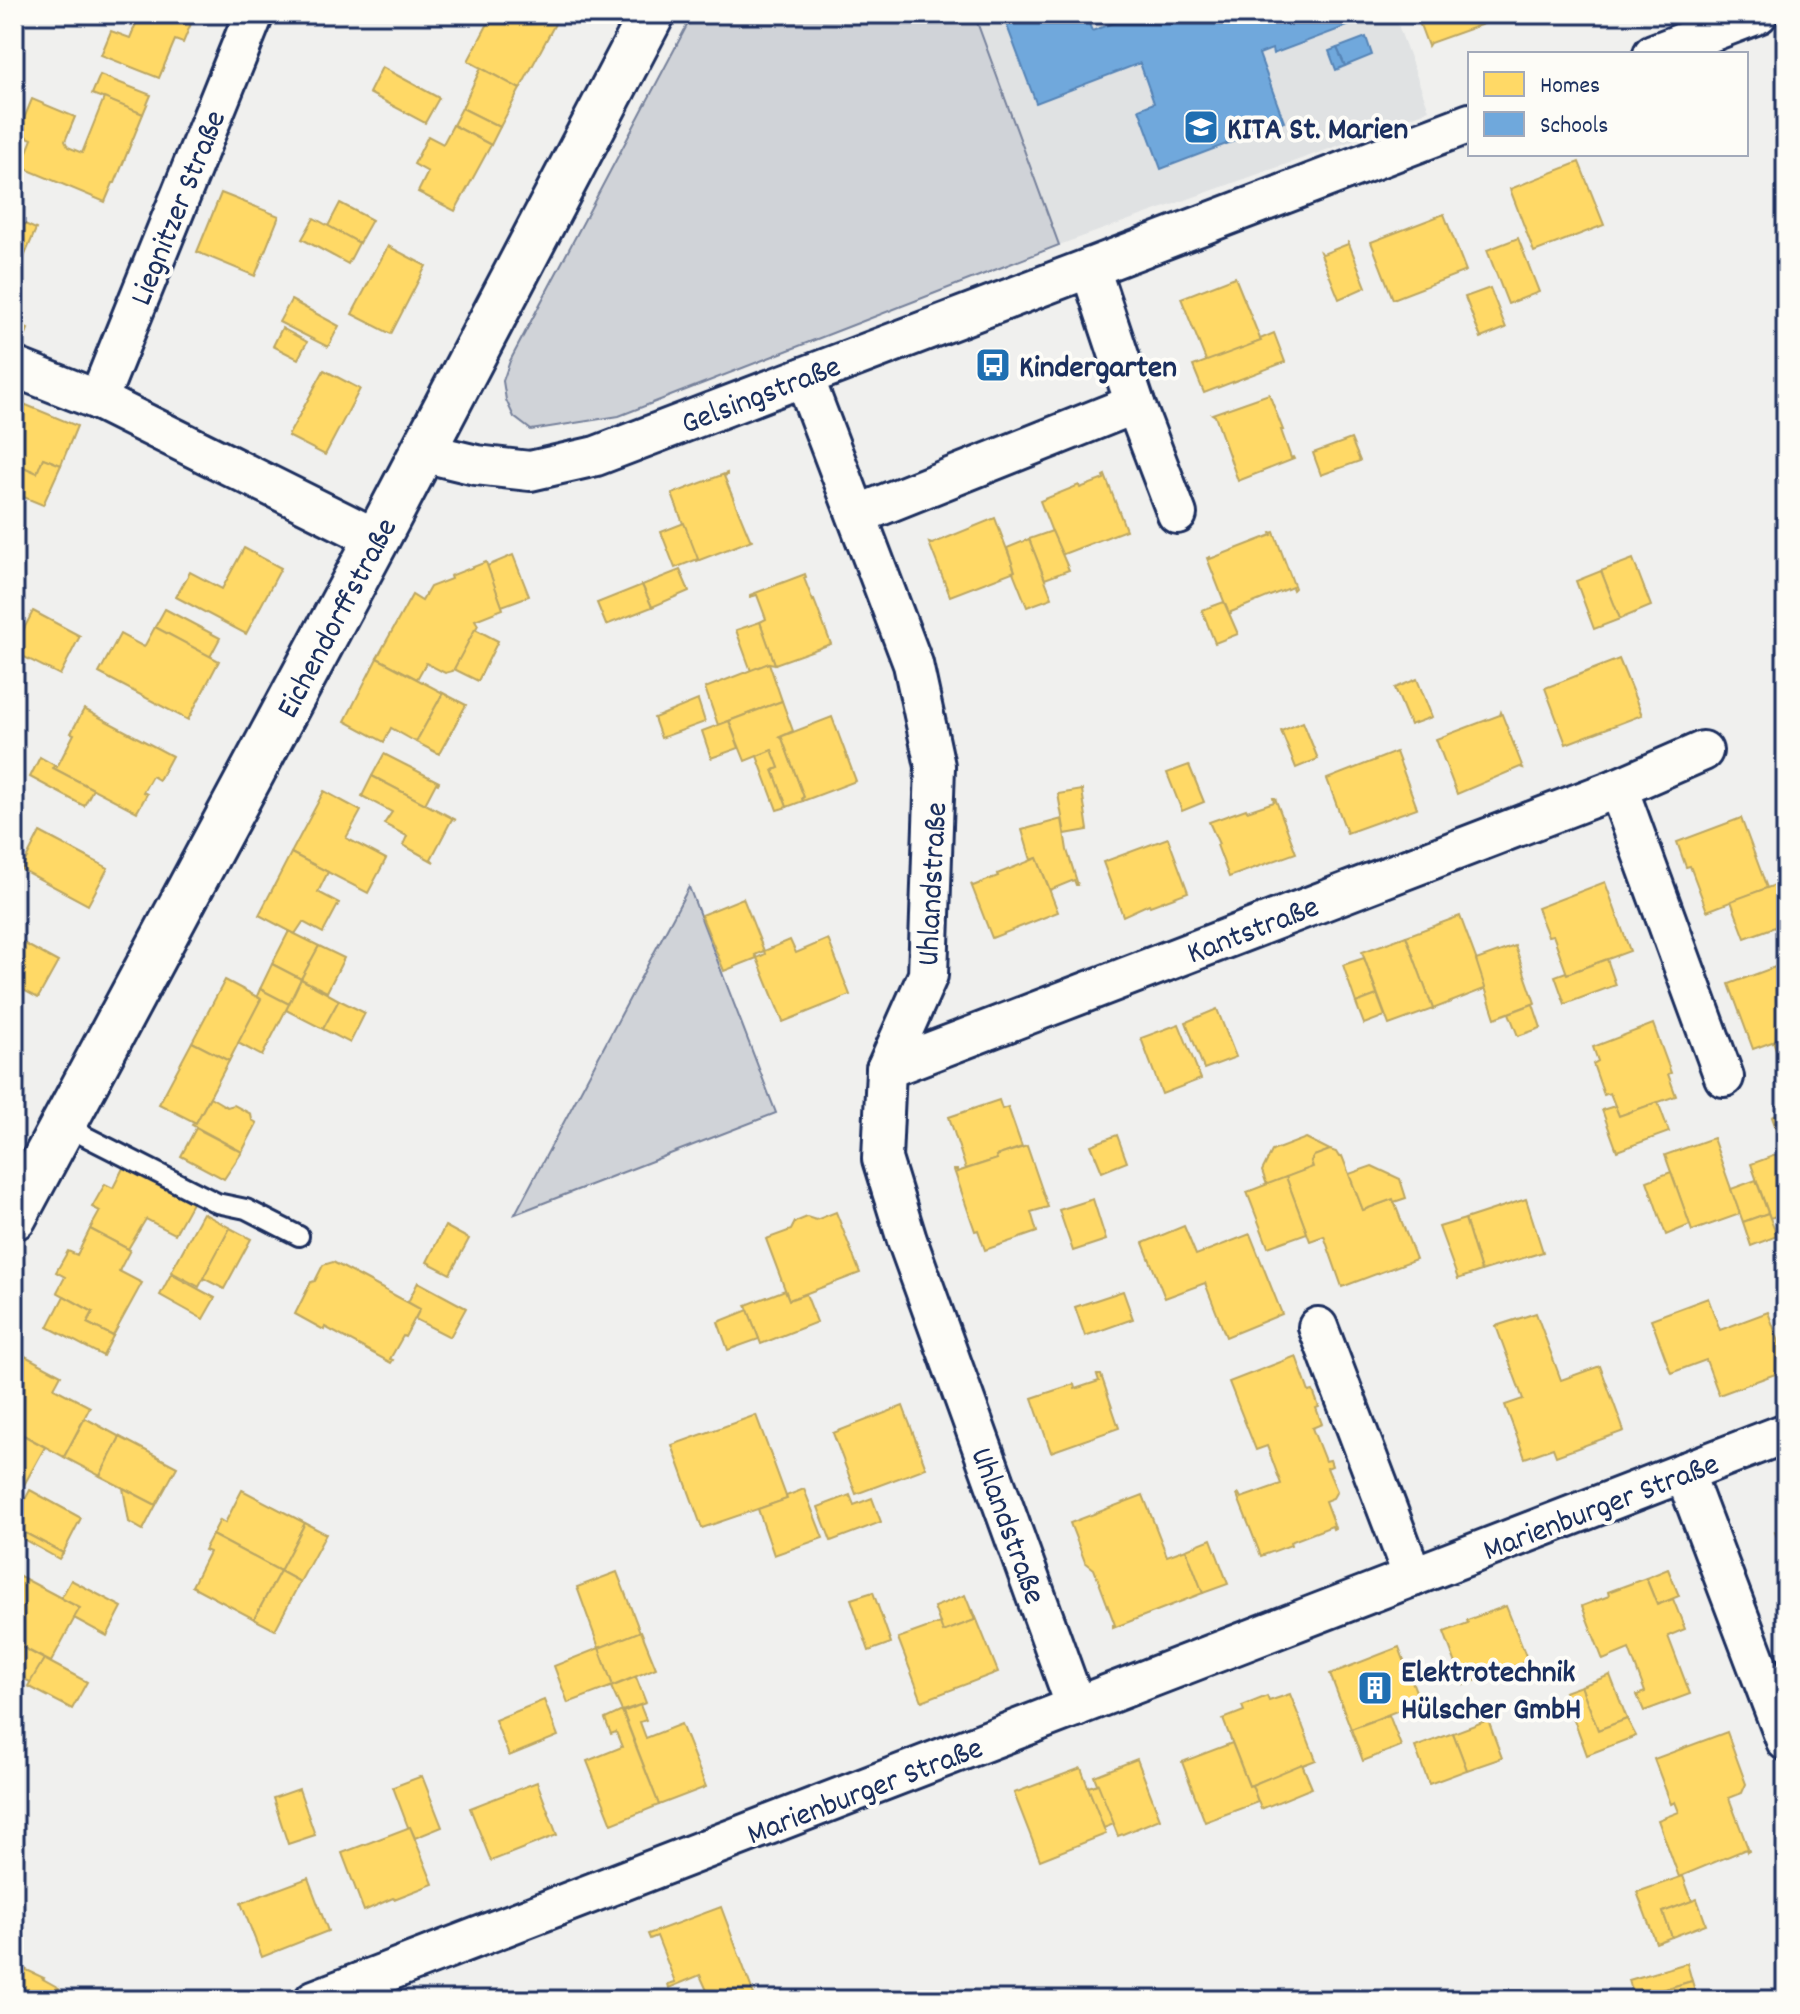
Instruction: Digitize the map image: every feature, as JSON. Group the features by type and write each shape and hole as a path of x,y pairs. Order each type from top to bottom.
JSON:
{"street":[{"name":"Liegnitzer Straße","path":"98,400 254,14"},
{"name":"Eichendorffstraße","path":"14,1217 377,539 652,14"},
{"path":"1658,52 1758,14"},
{"name":"Gelsingstraße","path":"422,452 476,465 530,471 596,456 1468,124"},
{"path":"1090,268 1135,404 1177,514"},
{"path":"14,367 98,400 377,539"},
{"name":"Uhlandstraße","path":"804,377 913,664 935,766 928,975 886,1069 882,1159 907,1240 1076,1707"},
{"path":"857,515 1135,404"},
{"name":"Kantstraße","path":"886,1069 1618,788 1703,751"},
{"path":"1618,788 1724,1077"},
{"path":"1318,1327 1413,1577"},
{"name":"Marienburger Straße","path":"314,2000 1786,1433"},
{"path":"1684,1472 1786,1741"}],"lane":[{"path":"63,1125 217,1203 246,1209 299,1236"}],"shaded area":[{"path":"693,14 974,14 1059,245 619,416 531,430 514,417 506,400 503,381 510,361"},
{"name":"KITA St. Marien","path":"974,14 1394,14 1429,110 1343,144 1059,245"},
{"path":"689,887 776,1113 515,1214"}],"building: Homes":[{"path":"140,14 195,14 183,43 175,40 159,78 101,55 111,31 130,38"},
{"path":"493,14 540,14 556,22 520,89 468,61"},
{"path":"1416,14 1501,14 1503,17 1428,46"},
{"path":"382,67 439,98 425,123 369,93"},
{"path":"481,68 520,89 500,127 462,108"},
{"path":"100,75 151,95 143,114 92,94"},
{"path":"104,98 143,114 105,202 21,167 32,139 18,133 32,99 75,117 65,141 68,147 82,153"},
{"path":"462,108 500,127 491,145 453,125"},
{"path":"453,125 491,145 455,211 418,192 428,172 414,164 428,136 443,144"},
{"path":"1579,162 1604,225 1534,252 1510,189"},
{"path":"221,193 279,216 255,276 197,252"},
{"path":"340,203 372,220 359,243 328,226"},
{"path":"14,212 18,221 36,229 14,281"},
{"path":"1444,214 1466,271 1393,299 1371,242"},
{"path":"314,218 359,243 348,264 302,239"},
{"path":"1518,238 1539,292 1508,304 1487,250"},
{"path":"1348,241 1366,287 1339,299 1320,252 1323,254 1348,244"},
{"path":"388,246 426,266 391,334 352,314"},
{"path":"1235,277 1261,341 1207,363 1181,298"},
{"path":"1490,288 1506,328 1481,338 1465,297"},
{"path":"291,300 339,326 328,347 279,322"},
{"path":"14,323 28,329 18,354 14,352"},
{"path":"282,328 307,342 298,359 273,346"},
{"path":"1274,333 1285,362 1204,393 1193,366 1261,341"},
{"path":"324,370 360,389 325,455 288,436"},
{"path":"1269,394 1291,458 1294,459 1238,481 1212,414"},
{"path":"14,400 77,426 61,465 43,458 37,473 14,463"},
{"path":"1351,439 1360,461 1321,475 1313,453"},
{"path":"43,458 61,465 43,505 14,493 14,463 37,473"},
{"path":"727,473 724,476 752,540 697,561 672,494"},
{"path":"1105,475 1126,530 1061,555 1040,501 1079,485 1080,488 1104,479"},
{"path":"995,518 1015,571 950,596 929,543"},
{"path":"684,523 698,559 675,568 661,532"},
{"path":"1052,531 1069,570 1045,579 1029,539"},
{"path":"1274,532 1295,588 1229,614 1207,558"},
{"path":"1029,539 1052,598 1027,607 1007,548"},
{"path":"244,548 281,568 246,634 176,597 190,572 222,589"},
{"path":"513,555 529,596 502,606 487,566"},
{"path":"1633,559 1651,606 1620,619 1601,571"},
{"path":"486,562 503,609 475,620 478,625 453,671 445,673 426,663 417,679 377,658 412,595 422,601 430,587"},
{"path":"680,570 689,591 652,607 642,585"},
{"path":"1601,571 1620,619 1594,629 1576,581"},
{"path":"805,574 831,644 775,664 760,622 766,619 757,595 750,595"},
{"path":"642,585 652,607 606,625 597,603"},
{"path":"1224,602 1238,634 1215,643 1202,610"},
{"path":"165,609 220,638 210,657 155,627"},
{"path":"33,611 80,636 60,675 14,652"},
{"path":"760,622 775,664 769,663 751,671 736,630"},
{"path":"155,627 219,661 188,720 99,673 120,634 144,647"},
{"path":"475,629 498,641 478,681 454,669"},
{"path":"377,658 443,693 416,742 391,728 384,742 345,721"},
{"path":"1619,659 1642,715 1566,744 1545,688"},
{"path":"769,663 782,701 718,725 705,688"},
{"path":"1417,679 1432,717 1410,725 1395,688"},
{"path":"443,693 466,705 439,754 416,742"},
{"path":"698,700 705,722 661,738 654,718"},
{"path":"782,701 793,731 780,737 804,797 803,801 787,807 773,770 779,768 772,750 745,761 729,721"},
{"path":"84,709 172,756 159,780 152,776 137,812 53,768 54,765 57,767"},
{"path":"1501,712 1523,768 1457,794 1436,739"},
{"path":"832,717 856,781 803,801 780,737"},
{"path":"729,721 739,748 711,758 702,731"},
{"path":"1303,722 1318,759 1296,768 1281,731"},
{"path":"772,750 779,768 773,770 787,807 777,810 757,756"},
{"path":"1396,752 1417,808 1347,833 1327,779"},
{"path":"384,754 439,782 425,804 372,776"},
{"path":"40,757 54,765 53,768 93,789 84,806 30,777"},
{"path":"1189,765 1204,802 1182,811 1167,773"},
{"path":"372,776 456,820 452,819 431,859 434,862 403,845 407,836 384,824 392,812 362,796"},
{"path":"1082,790 1088,830 1065,834 1058,794"},
{"path":"324,791 361,811 346,838 386,859 368,893 291,853"},
{"path":"1273,798 1296,853 1229,877 1209,822 1274,802"},
{"path":"1741,818 1767,888 1707,911 1677,842"},
{"path":"1062,819 1067,850 1078,885 1074,880 1050,890 1037,858 1031,860 1022,830"},
{"path":"40,832 108,868 88,905 21,869"},
{"path":"1168,838 1188,892 1123,916 1103,862"},
{"path":"291,853 328,872 318,892 339,903 323,933 303,922 295,934 259,915"},
{"path":"1037,858 1058,912 992,938 971,884 973,886"},
{"path":"1786,881 1786,914 1775,885"},
{"path":"1605,882 1630,951 1567,974 1553,935 1548,936 1537,908"},
{"path":"1775,885 1786,914 1786,923 1745,938 1731,901"},
{"path":"743,898 764,951 755,955 757,958 724,971 701,915"},
{"path":"1460,916 1487,988 1433,1009 1406,936"},
{"path":"289,931 319,946 301,979 272,964"},
{"path":"1406,936 1433,1009 1389,1025 1362,952"},
{"path":"14,938 58,962 38,998 14,985"},
{"path":"828,939 850,995 783,1022 757,958 765,954 764,951 790,940 796,953"},
{"path":"319,946 344,958 327,992 301,979"},
{"path":"1515,946 1535,1003 1495,1018 1476,960"},
{"path":"1364,958 1377,995 1356,1003 1343,965"},
{"path":"1607,959 1616,985 1565,1004 1555,976"},
{"path":"1786,963 1786,1037 1753,1049 1729,984"},
{"path":"272,964 301,979 289,1004 260,989"},
{"path":"301,979 339,1000 323,1029 286,1010"},
{"path":"225,980 261,999 229,1061 192,1042"},
{"path":"260,989 289,1004 262,1056 238,1043 261,999 257,996"},
{"path":"1377,995 1385,1016 1364,1024 1356,1003"},
{"path":"339,1000 365,1013 350,1043 323,1029"},
{"path":"1533,1004 1541,1028 1518,1036 1509,1013"},
{"path":"1217,1009 1236,1057 1204,1069 1186,1022"},
{"path":"1179,1024 1201,1079 1162,1094 1141,1038"},
{"path":"1653,1024 1676,1096 1619,1116 1610,1093 1604,1095 1593,1064 1598,1061 1593,1047"},
{"path":"1786,1037 1786,1076 1773,1041"},
{"path":"192,1042 229,1061 196,1123 159,1104"},
{"path":"210,1097 227,1107 234,1105 251,1114 252,1120 257,1123 242,1152 192,1125"},
{"path":"999,1100 1002,1109 1008,1107 1022,1147 966,1169 949,1117"},
{"path":"1658,1102 1669,1132 1617,1151 1602,1110 1615,1106 1619,1116"},
{"path":"1786,1111 1786,1157 1772,1117"},
{"path":"196,1128 242,1152 224,1179 181,1156"},
{"path":"1117,1135 1127,1162 1102,1172 1091,1145"},
{"path":"1306,1138 1330,1150 1314,1156 1311,1161 1313,1167 1267,1185 1262,1171 1272,1151"},
{"path":"1713,1138 1740,1214 1692,1231 1665,1155"},
{"path":"1027,1146 1048,1207 1031,1212 1037,1232 985,1250 978,1230 975,1231 954,1170 957,1172 997,1159 996,1156"},
{"path":"1330,1150 1342,1156 1363,1210 1393,1199 1416,1259 1342,1287 1324,1236 1310,1241 1286,1177 1313,1167 1311,1161 1314,1156"},
{"path":"1784,1152 1786,1213 1770,1218 1751,1164"},
{"path":"124,1166 192,1203 175,1234 146,1219 128,1249 90,1229 100,1211 92,1207 105,1184 113,1188"},
{"path":"1372,1166 1400,1179 1406,1198 1394,1202 1393,1199 1363,1210 1349,1174"},
{"path":"1671,1172 1690,1225 1666,1235 1647,1181"},
{"path":"1286,1177 1307,1233 1268,1247 1247,1192"},
{"path":"1756,1180 1768,1213 1743,1222 1731,1189"},
{"path":"1093,1199 1106,1240 1073,1251 1059,1210"},
{"path":"1526,1199 1543,1252 1481,1271 1465,1219"},
{"path":"836,1212 860,1273 789,1300 766,1239 791,1230 795,1222 807,1217 816,1220"},
{"path":"203,1213 230,1228 199,1287 171,1272"},
{"path":"1768,1213 1777,1236 1751,1246 1743,1222"},
{"path":"1465,1219 1481,1271 1458,1279 1439,1227"},
{"path":"445,1226 469,1239 450,1274 427,1262"},
{"path":"1184,1226 1196,1255 1250,1234 1282,1314 1226,1337 1205,1283 1165,1298 1143,1243"},
{"path":"230,1228 251,1239 224,1289 203,1278"},
{"path":"90,1229 130,1250 119,1271 142,1283 113,1336 87,1323 93,1312 57,1292 65,1277 56,1272 68,1251 77,1255"},
{"path":"333,1262 420,1309 390,1359 393,1360 391,1363 295,1314 323,1265"},
{"path":"171,1274 215,1298 203,1319 160,1295"},
{"path":"418,1282 466,1308 450,1337 415,1319 420,1309 408,1302"},
{"path":"785,1290 789,1300 806,1294 817,1322 761,1344 746,1305"},
{"path":"1123,1291 1133,1319 1085,1336 1075,1307"},
{"path":"64,1296 93,1312 87,1323 113,1336 103,1356 48,1327"},
{"path":"1708,1298 1720,1330 1768,1312 1786,1361 1786,1370 1719,1395 1706,1360 1671,1373 1651,1319"},
{"path":"748,1310 759,1339 728,1350 718,1322"},
{"path":"1536,1313 1561,1380 1600,1366 1624,1431 1556,1456 1553,1448 1525,1458 1505,1405 1523,1399 1496,1326"},
{"path":"25,1356 61,1375 54,1388 90,1407 64,1457 14,1430 14,1375"},
{"path":"1296,1356 1309,1392 1313,1391 1319,1407 1316,1408 1322,1424 1312,1428 1325,1461 1330,1460 1332,1466 1327,1468 1337,1491 1333,1498 1325,1501 1335,1528 1332,1526 1261,1556 1237,1495 1241,1498 1281,1484 1267,1446 1256,1450 1229,1382"},
{"path":"1097,1375 1101,1375 1119,1428 1051,1452 1032,1398 1074,1384 1075,1389 1099,1381"},
{"path":"903,1406 926,1468 856,1494 833,1433"},
{"path":"756,1415 787,1499 702,1528 672,1445"},
{"path":"85,1418 120,1437 100,1476 64,1457"},
{"path":"14,1430 45,1447 24,1485 14,1480"},
{"path":"120,1437 177,1467 156,1505 100,1476"},
{"path":"123,1488 156,1505 143,1530 129,1522"},
{"path":"804,1489 823,1538 774,1555 758,1509"},
{"path":"30,1490 81,1518 63,1553 14,1527 14,1520"},
{"path":"242,1490 305,1523 280,1571 212,1535 220,1520 225,1523"},
{"path":"850,1495 854,1505 872,1498 881,1522 831,1541 818,1507"},
{"path":"1143,1495 1167,1556 1186,1549 1203,1593 1113,1628 1115,1625 1094,1569 1085,1562 1070,1523"},
{"path":"305,1523 326,1534 300,1582 280,1571"},
{"path":"14,1527 63,1553 59,1559 14,1534"},
{"path":"1786,1528 1786,1560 1775,1532"},
{"path":"212,1535 280,1571 254,1619 192,1586 209,1552 204,1550"},
{"path":"1211,1539 1228,1584 1203,1593 1186,1549"},
{"path":"1668,1569 1679,1596 1657,1605 1646,1578"},
{"path":"280,1571 300,1582 275,1630 254,1619"},
{"path":"617,1572 640,1632 599,1648 577,1587"},
{"path":"14,1573 80,1608 51,1662 14,1643"},
{"path":"1646,1578 1657,1605 1673,1599 1685,1629 1668,1636 1690,1694 1644,1711 1637,1695 1645,1692 1629,1649 1603,1660 1582,1606 1609,1596 1608,1592"},
{"path":"71,1580 122,1607 107,1636 74,1618 80,1608 61,1598"},
{"path":"873,1592 891,1643 869,1651 851,1599"},
{"path":"965,1595 975,1620 943,1632 934,1607"},
{"path":"1506,1606 1528,1661 1464,1685 1444,1632"},
{"path":"971,1610 998,1672 922,1701 898,1638 940,1623 943,1632 975,1620"},
{"path":"641,1631 656,1668 613,1686 599,1648"},
{"path":"14,1643 44,1659 32,1683 14,1674"},
{"name":"Elektrotechnik Hülscher GmbH","path":"1399,1647 1420,1702 1351,1729 1330,1674"},
{"path":"599,1648 613,1686 568,1703 554,1666"},
{"path":"44,1659 87,1682 72,1709 28,1686"},
{"path":"1610,1675 1627,1719 1598,1730 1581,1686"},
{"path":"636,1677 646,1703 622,1711 611,1687"},
{"path":"1581,1686 1598,1730 1627,1719 1636,1736 1587,1755 1564,1692"},
{"path":"1290,1694 1316,1760 1249,1786 1223,1719 1244,1711 1242,1706 1267,1696 1269,1701"},
{"path":"544,1700 558,1736 509,1756 495,1720"},
{"path":"640,1705 646,1720 640,1722 646,1738 681,1724 706,1787 659,1805 623,1712"},
{"path":"622,1711 659,1805 612,1824 587,1761 622,1747 616,1732 611,1734 605,1719"},
{"path":"1389,1715 1401,1746 1363,1761 1351,1729"},
{"path":"1488,1720 1502,1758 1467,1770 1453,1733"},
{"path":"1727,1732 1746,1784 1742,1793 1729,1798 1749,1851 1746,1849 1679,1877 1658,1820 1679,1812 1675,1802 1671,1804 1654,1759"},
{"path":"1453,1733 1467,1770 1429,1784 1415,1747"},
{"path":"1232,1743 1258,1802 1205,1822 1182,1762"},
{"path":"1137,1759 1160,1819 1118,1836 1094,1776"},
{"path":"1302,1764 1312,1788 1261,1809 1252,1785"},
{"path":"1081,1768 1106,1834 1040,1860 1014,1793"},
{"path":"422,1776 442,1827 415,1838 393,1787"},
{"path":"537,1782 557,1835 491,1861 470,1808"},
{"path":"1098,1784 1114,1824 1104,1828 1088,1787"},
{"path":"299,1789 315,1835 288,1844 273,1798"},
{"path":"410,1827 433,1884 364,1911 342,1853"},
{"path":"1683,1876 1692,1901 1663,1912 1672,1937 1656,1943 1637,1892"},
{"path":"308,1878 328,1931 262,1957 241,1903"},
{"path":"1697,1899 1706,1924 1672,1937 1663,1912"},
{"path":"721,1907 756,2000 705,2000 703,1997 709,1995 700,1975 669,1988 668,1984 675,1982 657,1936 650,1939 648,1934"},
{"path":"1687,1963 1692,1981 1634,1998 1629,1980"},
{"path":"16,1965 59,1988 52,2000 14,2000"},
{"path":"1692,1981 1698,2000 1641,2000 1640,1996"}],"building: Schools":[{"path":"1030,14 1085,14 1092,31 1137,14 1358,14 1361,21 1273,54 1272,49 1259,54 1284,122 1161,169 1139,109 1154,103 1140,63 1036,103 1006,23"},
{"path":"1366,37 1372,55 1345,66 1337,48"},
{"path":"1337,48 1345,66 1336,70 1329,51"}],"place":[{"name":"KITA St. Marien","path":"1201,127"},
{"name":"Kindergarten","path":"993,365"},
{"name":"Elektrotechnik Hülscher GmbH","path":"1375,1688"}]}
